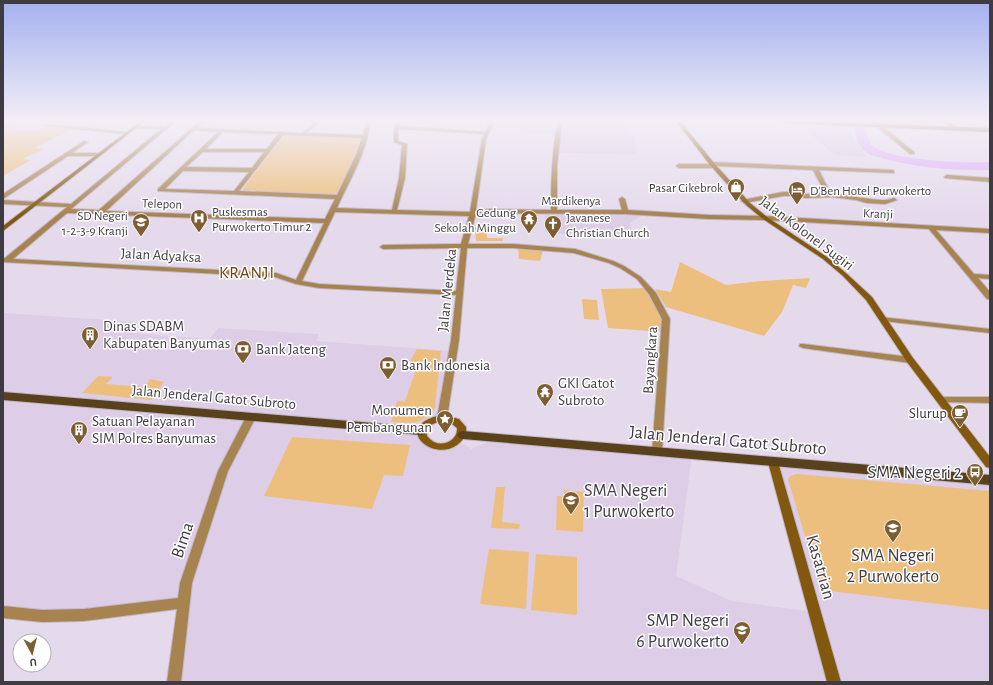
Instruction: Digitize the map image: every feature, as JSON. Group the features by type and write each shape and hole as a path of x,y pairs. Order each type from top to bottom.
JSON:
{"main road":[{"name":"Jalan Jenderal Gatot Subroto","path":"3,396 421,431"},
{"name":"Jalan Jenderal Gatot Subroto","path":"463,435 990,480"}],"street":[{"path":"3,229 99,153"},
{"path":"4,261 136,153"},
{"path":"101,212 166,153"},
{"path":"198,153 160,190 339,197"},
{"path":"236,192 266,153"},
{"path":"298,283 360,153"},
{"path":"394,212 402,178 404,153"},
{"name":"Jalan Merdeka","path":"442,418 453,352 464,246 472,212 482,153"},
{"path":"554,153 553,170 554,211"},
{"name":"Jalan Kolonel Sugiri","path":"703,153 744,201 765,218 796,238 845,275 869,299 910,360 990,464"},
{"path":"3,197 66,154 96,155"},
{"path":"679,166 713,165 892,172"},
{"path":"815,168 826,189 832,195"},
{"path":"182,169 253,170"},
{"path":"947,177 990,180"},
{"path":"744,201 783,194 800,194 804,196 832,195 858,198 867,201 885,202 894,200"},
{"path":"622,199 625,212"},
{"path":"3,202 73,206"},
{"path":"332,210 472,212"},
{"name":"Telepon","path":"67,211 327,221"},
{"name":"Mardikenya","path":"472,212 625,212 709,217 765,218"},
{"name":"Kranji","path":"765,218 990,231"},
{"path":"930,228 990,297"},
{"name":"Bayangkara","path":"382,247 513,246 575,251 622,267 639,278 652,293 666,319 657,452"},
{"name":"Jalan Adyaksa","path":"4,261 276,275 298,283 319,286 460,293"},
{"path":"972,276 990,277"},
{"path":"883,319 990,331"},
{"path":"803,346 910,360"},
{"path":"942,400 990,400"},
{"name":"Bima","path":"174,682 186,583 224,471 251,417"},
{"path":"442,418 456,421 461,425 463,435 453,444 438,446 426,442 422,437 421,431 430,421 442,418"},
{"name":"Kasatrian","path":"773,462 834,682"},
{"path":"3,612 42,616 84,615 184,603"}],"shaded area":[{"path":"3,153 36,153 23,159 31,160 3,176"},
{"path":"270,153 356,153 337,193 330,195 242,190"},
{"path":"554,153 637,153 637,154"},
{"path":"833,153 864,153 865,157 835,155"},
{"path":"545,212 647,213 630,223 633,237 546,233 544,227"},
{"path":"475,227 486,227 487,238 503,238 503,241 476,241"},
{"path":"518,248 543,250 540,261 519,259"},
{"path":"680,262 726,285 810,278 806,288 793,285 782,312 764,336 666,307 655,289 671,292"},
{"path":"647,288 668,327 663,332 608,328 601,289"},
{"path":"582,299 597,300 599,320 584,319"},
{"path":"3,313 139,322 131,333 210,339 218,328 319,334 316,341 453,351 442,418 430,421 421,432 438,447 459,441 471,449 497,438 692,455 676,576 732,601 814,612 773,462 990,480 990,682 174,682 184,603 84,615 3,612"},
{"path":"417,349 441,351 435,408 426,418 421,421 410,423 391,422 397,401 405,401 418,364 409,363"},
{"path":"98,376 113,377 106,384 145,387 150,379 164,382 151,400 82,393"},
{"path":"292,437 410,445 403,476 384,475 372,509 264,496"},
{"path":"797,474 990,491 990,610 821,590 788,479 790,476"},
{"path":"496,487 505,487 502,522 520,524 519,529 491,528"},
{"path":"564,490 584,492 583,532 556,530 557,496 564,496"},
{"path":"489,549 529,552 526,609 480,604"},
{"path":"536,554 577,557 577,615 531,610"}],"waterway":[{"name":"Kranji","path":"879,153 901,159 939,165 990,166"}],"place":[{"name":"Pasar Cikebrok","path":"736,202"},
{"name":"D'Ben Hotel Purwokerto","path":"797,205"},
{"name":"Puskesmas Purwokerto Timur 2","path":"199,233"},
{"name":"Gedung Sekolah Minggu","path":"529,234"},
{"name":"SD Negeri 1-2-3-9 Kranji","path":"141,237"},
{"name":"Javanese Christian Church","path":"553,239"},
{"name":"Dinas SDABM Kabupaten Banyumas","path":"90,350"},
{"name":"Bank Jateng","path":"243,364"},
{"name":"Bank Indonesia","path":"388,380"},
{"name":"GKI Gatot Subroto","path":"545,407"},
{"name":"Slurup","path":"960,428"},
{"name":"Monumen Pembangunan","path":"445,434"},
{"name":"Satuan Pelayanan SIM Polres Banyumas","path":"79,445"},
{"name":"SMA Negeri 2","path":"975,487"},
{"name":"SMA Negeri 1 Purwokerto","path":"571,515"},
{"name":"SMA Negeri 2 Purwokerto","path":"893,543"},
{"name":"SMP Negeri 6 Purwokerto","path":"742,645"}],"district":[{"name":"KRANJI","path":"247,272"}]}
